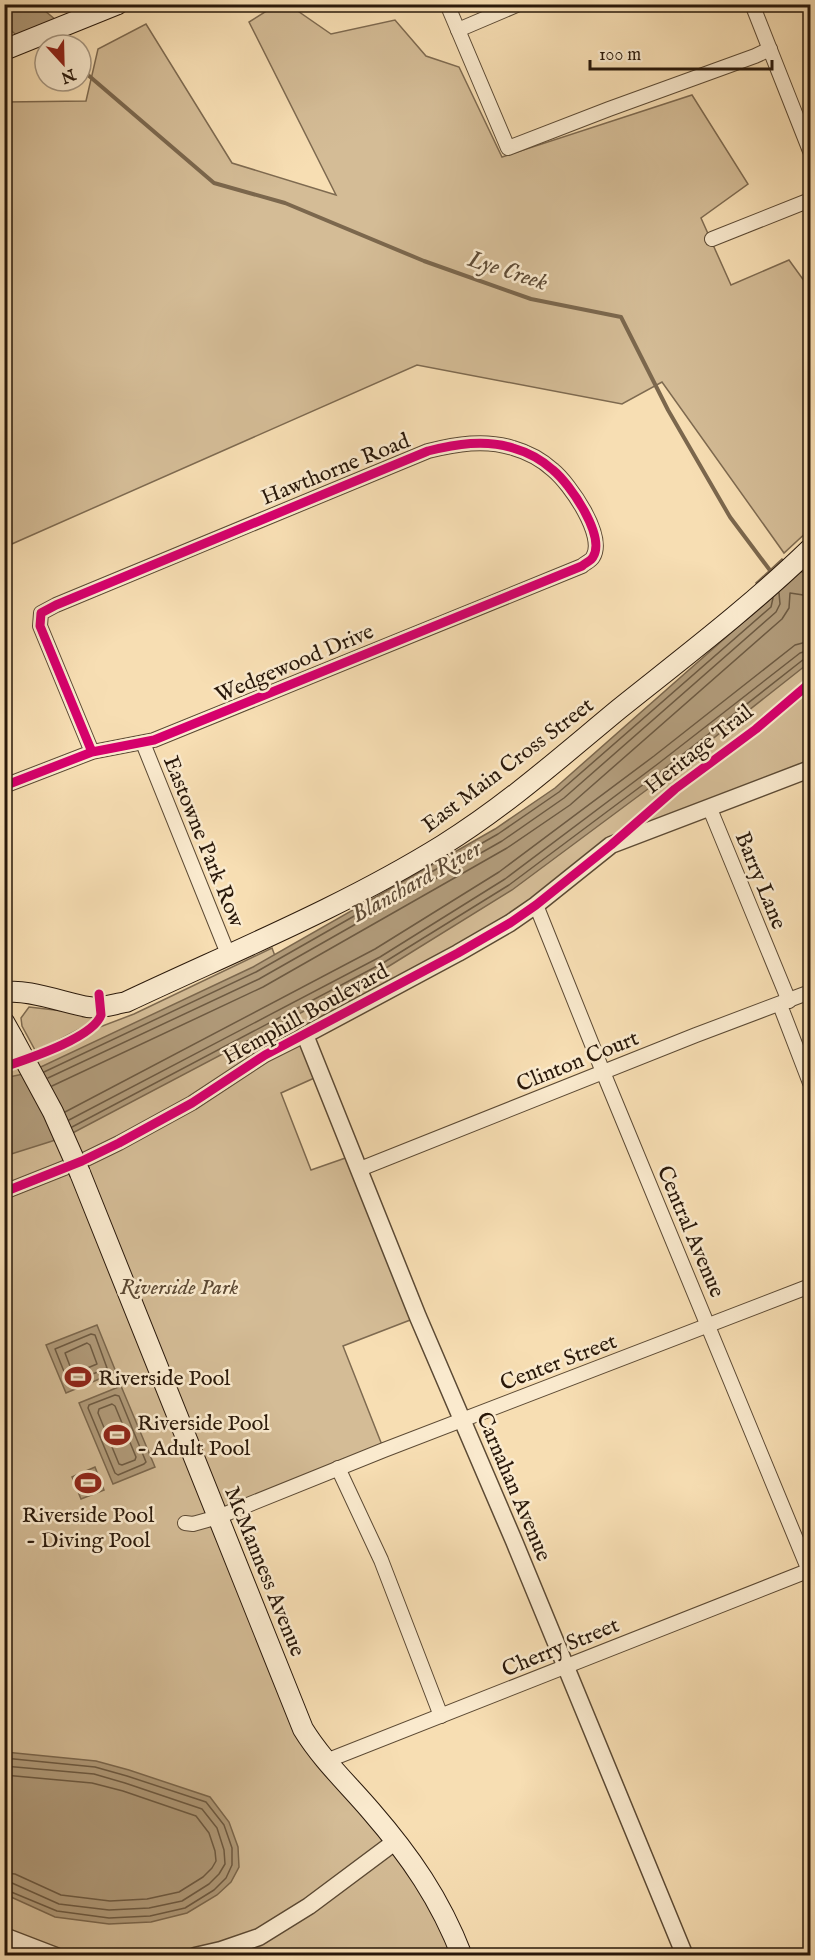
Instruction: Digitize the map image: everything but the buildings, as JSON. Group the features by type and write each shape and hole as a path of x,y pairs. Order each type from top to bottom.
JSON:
{"main road":[{"path":"4,50 118,4"},
{"name":"East Main Cross Street","path":"4,993 18,992 101,1008 126,1002 365,889 415,862 466,830 528,783 759,596 810,549"},
{"name":"McManness Avenue","path":"9,1030 80,1173 303,1729 326,1761 422,1874 462,1956"}],"street":[{"path":"447,4 508,148 717,71 770,49"},
{"path":"458,30 519,4"},
{"path":"752,4 810,151"},
{"path":"712,238 810,200"},
{"name":"Hawthorne Road","path":"92,752 40,626 41,613 428,451 481,442 498,444 532,456 552,468 564,480 588,518 596,543 593,558"},
{"name":"Wedgewood Drive","path":"4,786 92,752 143,743 553,578 582,566 593,558"},
{"name":"Eastowne Park Row","path":"143,743 228,954"},
{"name":"Hemphill Boulevard","path":"4,1192 82,1161 119,1143 192,1103 265,1055 458,953 536,905 611,845 810,769"},
{"name":"Barry Lane","path":"710,809 784,1003 810,1083"},
{"name":"Central Avenue","path":"536,905 810,1571"},
{"name":"Clinton Court","path":"360,1169 603,1072 810,993"},
{"name":"Carnahan Avenue","path":"305,1035 418,1317 566,1666 685,1956"},
{"name":"Center Street","path":"185,1523 193,1524 218,1517 338,1468 810,1286"},
{"path":"338,1468 381,1560 441,1716"},
{"name":"Cherry Street","path":"326,1761 810,1571"},
{"path":"195,1956 259,1937 309,1906 396,1841"},
{"path":"4,1936 56,1956"}],"green space":[{"path":"276,5 289,5 331,34 395,20 426,56 459,67 502,157 692,95 748,184 701,218 731,285 789,260 810,289 810,529 784,553 662,382 622,404 417,365 5,547 5,102 86,101 88,93 93,93 93,71 98,49 146,24 232,163 336,195 249,22"},
{"name":"Riverside Park","path":"810,622 810,769 611,845 536,905 305,1034 321,1075 281,1093 311,1170 354,1155 418,1317 343,1346 384,1450 219,1517 303,1729 370,1810 462,1955 252,1955 246,1943 195,1955 56,1956 5,1936 5,1063 134,1014 272,948 286,985"},
{"path":"29,1007 89,1014 93,1017 91,1023 35,1050 22,1026 21,1018"}],"water":[{"path":"4,5 38,5 63,26 46,33 33,33 33,38 24,42 5,25"},
{"name":"Blanchard River","path":"782,559 810,575 810,662 668,774 512,890 386,968 65,1137 5,1156 4,1078 28,1073 253,967 495,829 555,788 767,601 756,583"},
{"path":"97,1325 116,1372 66,1393 46,1345"},
{"name":"Riverside Pool - Adult Pool","path":"121,1386 155,1467 113,1484 79,1403"},
{"name":"Riverside Pool - Diving Pool","path":"95,1467 104,1490 81,1499 72,1477"},
{"path":"5,1752 96,1761 210,1797 229,1822 238,1847 239,1867 231,1882 217,1895 187,1913 151,1922 109,1924 55,1917 4,1894"}],"waterway":[{"name":"Lye Creek","path":"93,79 214,183 285,203 424,261 531,299 621,317 668,410 730,517 772,573"}],"cycle path":[{"path":"4,786 92,752 154,740 582,566 592,558 596,548 591,524 577,498 560,477 539,460 502,445 481,443 460,445 428,451 56,605 41,613 40,626 92,752"},
{"name":"Heritage Trail","path":"4,1192 82,1161 119,1143 192,1103 265,1055 510,923 536,905 611,845 675,789 756,729 810,683"},
{"path":"4,1067 58,1047 86,1032 101,1015 99,994"}],"place":[{"name":"Riverside Pool","path":"78,1377"},
{"name":"Riverside Pool - Adult Pool","path":"117,1435"},
{"name":"Riverside Pool - Diving Pool","path":"88,1483"}]}
